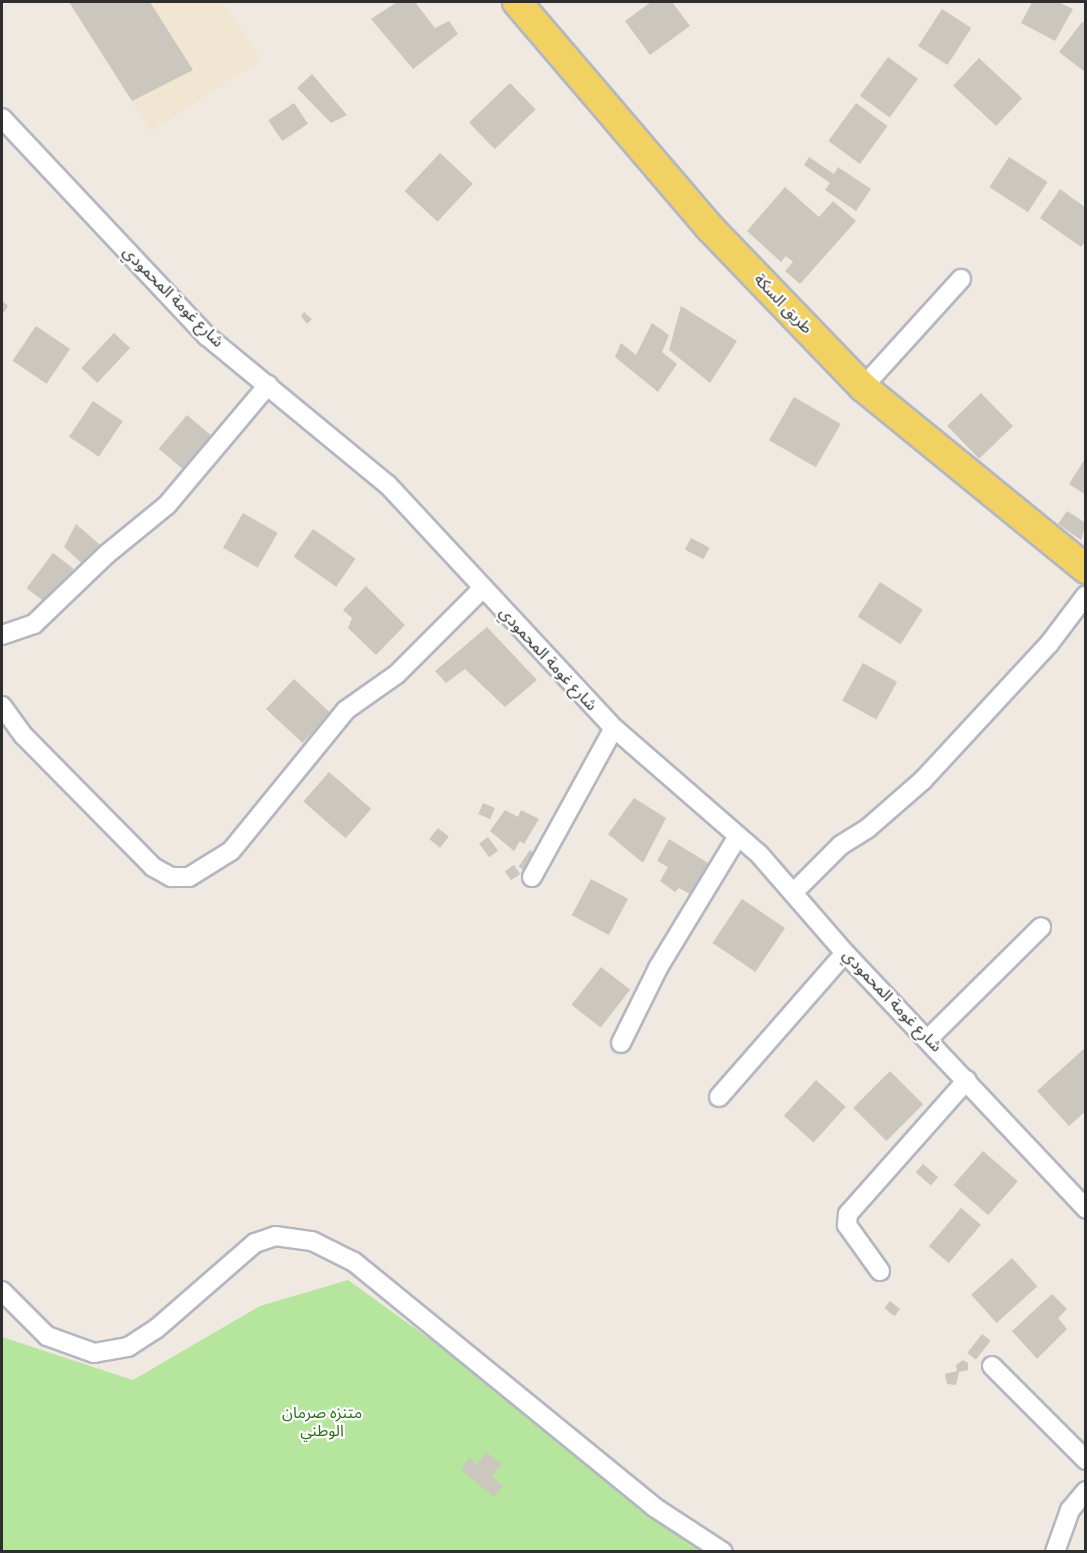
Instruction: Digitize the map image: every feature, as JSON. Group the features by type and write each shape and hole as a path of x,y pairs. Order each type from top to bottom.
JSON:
{"main road":[{"name":"طريق السكة","path":"517,2 709,227 863,387 1086,569"}],"street":[{"name":"شارع غومة المحمودي","path":"2,118 207,336 388,485 482,589 614,728 738,836 1086,1209"},
{"path":"863,387 961,279"},
{"path":"2,635 34,624 107,554 167,505 268,385"},
{"path":"2,706 24,736 144,858 171,877 189,877 231,851 346,710 397,674 482,589"},
{"path":"793,893 842,845 868,828 923,780 1049,644 1086,596"},
{"path":"532,877 614,728"},
{"path":"621,1043 658,968 738,836"},
{"path":"928,1039 1041,927"},
{"path":"719,1097 845,953"},
{"path":"880,1271 847,1225 848,1214 967,1080"},
{"path":"2,1291 47,1336 94,1353 128,1347 255,1243 275,1236 312,1241 354,1262 654,1507 723,1551"},
{"path":"992,1366 1086,1460"},
{"path":"1055,1551 1070,1510 1086,1491"}],"shaded area":[{"path":"69,2 223,2 261,60 151,131"}],"green space":[{"name":"متنزه صرمان الوطني","path":"348,1280 724,1551 2,1551 2,1337 133,1380 260,1306"}],"building":[{"path":"69,2 150,2 193,70 132,101"},
{"path":"397,2 415,2 435,28 449,21 458,34 413,69 371,19"},
{"path":"651,2 672,2 690,26 650,55 625,21"},
{"path":"1032,2 1058,2 1073,9 1055,41 1021,23"},
{"path":"942,9 971,28 947,65 918,46"},
{"path":"1082,22 1086,24 1085,72 1059,52"},
{"path":"888,57 918,79 890,118 860,96"},
{"path":"979,58 1022,98 996,126 953,86"},
{"path":"312,74 347,115 331,123 297,88"},
{"path":"510,83 536,110 495,149 469,123"},
{"path":"294,103 308,124 282,141 268,120"},
{"path":"856,103 888,126 860,164 828,141"},
{"path":"440,153 473,184 437,222 405,191"},
{"path":"809,157 834,174 838,167 871,189 856,211 825,190 830,183 804,165"},
{"path":"1009,157 1048,182 1028,212 989,187"},
{"path":"785,187 819,217 833,201 856,221 800,284 785,271 793,262 786,256 781,262 747,231"},
{"path":"1060,189 1086,208 1086,241 1081,247 1040,218"},
{"path":"2,300 8,306 2,315"},
{"path":"681,306 737,341 710,383 669,350"},
{"path":"304,312 312,319 307,324 301,316"},
{"path":"652,323 669,335 662,352 677,364 658,392 615,357 621,343 636,355"},
{"path":"36,326 70,349 47,384 13,361"},
{"path":"114,333 130,348 97,383 81,368"},
{"path":"981,393 1013,426 979,459 947,426"},
{"path":"794,397 841,424 816,467 769,440"},
{"path":"93,401 123,421 99,457 69,437"},
{"path":"187,415 216,439 188,473 159,449"},
{"path":"1086,457 1086,495 1069,484"},
{"path":"1067,511 1086,523 1081,540 1058,524"},
{"path":"243,513 278,533 258,568 223,548"},
{"path":"76,524 106,550 87,568 64,547"},
{"path":"313,529 356,559 336,587 293,557"},
{"path":"691,538 710,548 703,559 685,549"},
{"path":"53,553 74,569 47,604 27,588"},
{"path":"880,582 923,610 900,644 858,616"},
{"path":"366,586 405,625 376,655 348,628 352,618 343,610"},
{"path":"487,627 537,680 505,707 465,669 446,683 435,671"},
{"path":"863,663 897,682 876,720 842,701"},
{"path":"294,679 331,713 303,743 266,709"},
{"path":"329,772 371,809 346,838 303,801"},
{"path":"634,798 666,818 643,863 608,834"},
{"path":"483,803 495,808 490,819 478,814"},
{"path":"505,810 518,817 521,810 539,819 524,844 520,841 514,851 490,831"},
{"path":"438,828 449,837 440,848 429,839"},
{"path":"488,837 498,851 489,857 479,843"},
{"path":"669,839 713,866 695,897 679,888 675,892 660,881 668,867 657,861"},
{"path":"530,850 540,857 528,873 519,866"},
{"path":"514,865 520,874 511,880 505,871"},
{"path":"591,879 628,899 609,935 572,915"},
{"path":"742,899 785,928 755,972 712,943"},
{"path":"601,967 630,990 601,1028 571,1005"},
{"path":"1086,1047 1086,1111 1069,1126 1037,1091"},
{"path":"890,1071 923,1104 886,1141 853,1108"},
{"path":"816,1080 846,1107 814,1142 784,1116"},
{"path":"983,1151 1018,1181 988,1215 953,1185"},
{"path":"923,1164 938,1177 931,1185 916,1172"},
{"path":"961,1208 981,1225 949,1263 929,1246"},
{"path":"1012,1258 1037,1286 997,1323 971,1295"},
{"path":"1052,1294 1067,1309 1058,1318 1067,1329 1037,1359 1012,1331"},
{"path":"890,1301 900,1309 894,1316 884,1308"},
{"path":"982,1334 991,1341 976,1360 967,1353"},
{"path":"963,1360 968,1363 968,1370 959,1372 956,1385 947,1384 945,1374 957,1371 956,1365"},
{"path":"486,1452 502,1464 492,1477 503,1486 494,1497 461,1470 469,1457 477,1465"}]}
